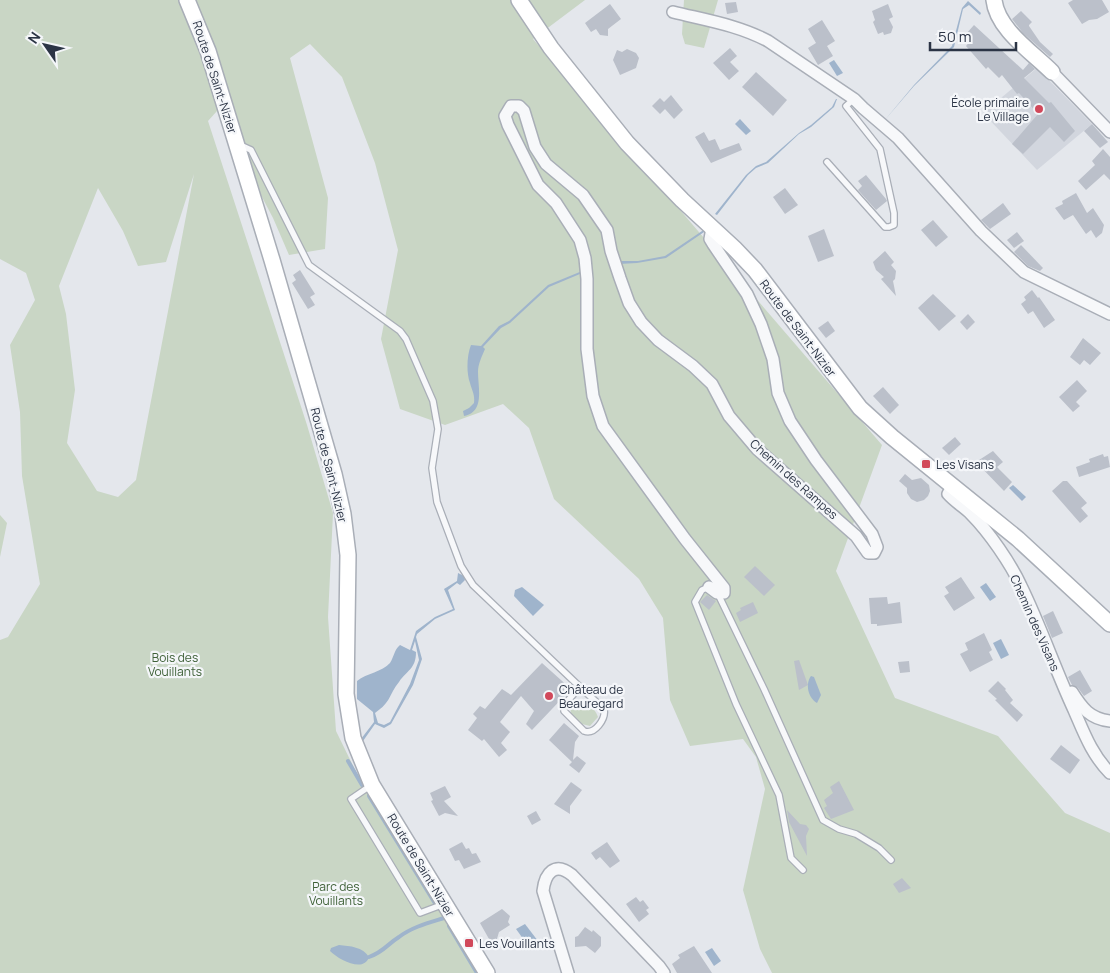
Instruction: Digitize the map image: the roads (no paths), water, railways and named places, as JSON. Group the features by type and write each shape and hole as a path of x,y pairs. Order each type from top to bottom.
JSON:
{"main road":[{"name":"Route de Saint-Nizier","path":"188,0 208,51 275,269 334,474 343,514 348,555 347,704 353,738 372,785 487,973"},
{"name":"Route de Saint-Nizier","path":"519,0 552,48 627,143 650,168 755,270 860,408 892,437 1018,539 1110,624"},
{"path":"994,0 995,10 1008,30 1052,72"}],"street":[{"path":"672,12 755,34 854,99 898,138 981,231 1024,272 1110,314"},
{"path":"1052,72 1110,132"},
{"name":"Chemin des Rampes","path":"712,228 710,239 747,294 761,324 773,359 778,393 790,421 816,460 872,534 877,547 874,553 868,553 856,536 757,449 729,416 712,384 694,366 658,340 641,322 629,303 611,251 607,230 603,223 583,195 546,164 535,147 524,111 519,106 511,106 508,110 505,116 508,125 538,185 556,202 580,240 588,279 588,349 593,396 603,426 685,539 724,588 724,593 713,590"},
{"name":"Chemin des Visans","path":"953,485 948,494 970,513 990,535 1020,584 1092,750 1110,773"},
{"path":"1053,663 1084,710 1092,717 1110,721"},
{"path":"568,973 543,891 544,879 558,869 565,869 572,875 664,973"}],"lane":[{"path":"827,162 885,227 894,225 894,213 880,149 846,106 854,99"},
{"path":"236,142 251,150 309,265 400,331 406,339 433,401 438,429 432,468 434,485 437,502 461,566 473,585 604,709 603,719 592,732 587,733 584,731 564,711 564,705 580,687"},
{"path":"802,870 791,858 779,795 736,704 695,602 702,590 713,590 764,688 823,820 839,829 856,834 879,848 891,860"},
{"path":"372,785 351,799 420,913 444,904"}],"water":[{"path":"968,1 981,13 980,15 969,5 963,9 954,47 914,86 884,121 914,85 952,46 962,8"},
{"path":"834,60 843,73 837,76 829,63"},
{"path":"836,99 834,107 811,127 799,134 768,163 756,168 748,175 717,215 715,214 746,175 756,166 766,162 799,133 811,125 832,107"},
{"path":"740,119 751,131 746,135 735,124"},
{"path":"705,229 707,230 666,258 637,263 619,264 617,261 638,261 665,256"},
{"path":"587,269 587,271 549,287 510,323 501,328 483,347 485,349 478,369 478,405 471,414 464,416 463,411 474,403 468,369 471,345 481,346 499,326 509,321 548,285"},
{"path":"1013,485 1026,497 1022,501 1009,488"},
{"path":"458,573 464,576 465,580 460,585 457,583 448,590 455,610 435,619 417,634 416,637 422,659 413,685 391,724 384,728 375,724 363,741 361,739 374,722 373,712 357,699 357,681 387,666 400,645 410,650 416,631 435,617 453,609 444,589 457,581","holes":["415,641 419,660 410,684 390,722 384,725 378,723 375,713 387,702 402,678 411,669 416,658 416,652 412,650"]},
{"path":"986,583 996,597 990,601 980,587"},
{"path":"522,587 544,605 533,616 514,596 515,590"},
{"path":"1001,639 1009,655 1001,659 993,643"},
{"path":"811,676 814,677 821,695 817,703 811,698 808,691 808,683"},
{"path":"525,924 538,941 529,947 516,929"},
{"path":"339,945 360,949 369,957 366,962 357,965 345,961 330,951 331,948"},
{"path":"712,948 721,961 714,966 705,952"}],"waterway":[{"path":"348,761 362,785"},
{"path":"369,796 436,905"},
{"path":"369,957 409,931 444,918"},
{"path":"449,926 477,973"}],"place":[{"name":"École primaire Le Village","path":"1039,109"},
{"name":"Les Visans","path":"926,464"},
{"name":"Château de Beauregard","path":"549,696"},
{"name":"Les Vouillants","path":"469,943"}],"park label":[{"name":"Bois des Vouillants","path":"175,664"},
{"name":"Parc des Vouillants","path":"336,893"}]}
